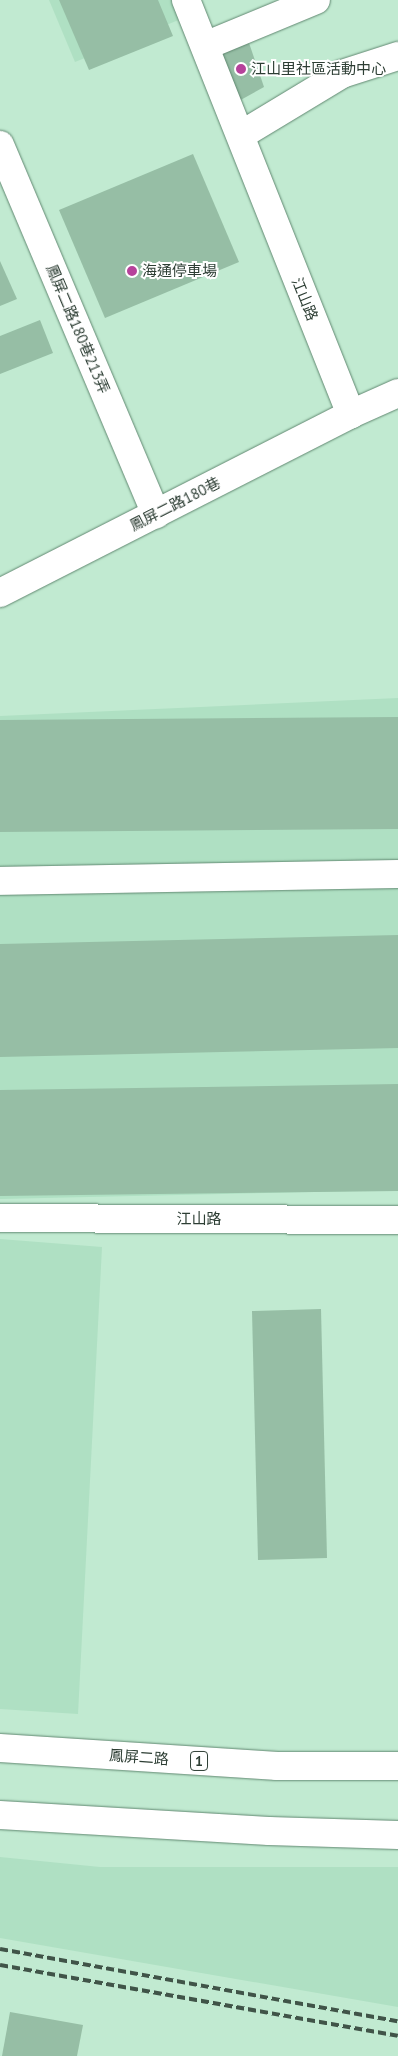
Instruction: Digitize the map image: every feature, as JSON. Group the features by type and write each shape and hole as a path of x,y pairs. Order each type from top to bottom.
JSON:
{"street":[{"name":"江山路","path":"186,0 351,414"},
{"path":"205,46 316,0"},
{"path":"241,135 342,74 398,56"},
{"name":"鳳屏二路180巷213弄","path":"0,145 156,514"},
{"path":"351,414 398,393"},
{"name":"鳳屏二路180巷","path":"0,593 351,414"},
{"path":"0,881 398,874"},
{"name":"江山路","path":"0,1218 398,1220"},
{"name":"鳳屏二路","path":"0,1748 277,1766 398,1766"},
{"path":"0,1815 269,1832 398,1834"}],"shaded area":[{"path":"49,0 173,0 181,19 75,62"},
{"path":"398,698 398,1190 0,1199 0,716"},
{"path":"0,1239 102,1247 78,1714 0,1709"},
{"path":"0,1857 100,1867 398,1867 398,2007 0,1938"}],"building":[{"path":"59,0 158,0 173,36 89,70"},
{"name":"江山里社區活動中心","path":"247,37 264,87 237,102 217,51"},
{"path":"193,154 239,262 105,318 59,210"},
{"path":"0,261 17,299 0,306"},
{"path":"40,320 53,353 0,374 0,336"},
{"path":"398,717 398,829 0,832 0,720"},
{"path":"398,935 398,1048 0,1057 0,944"},
{"path":"398,1084 398,1191 0,1196 0,1090"},
{"path":"321,1309 327,1558 258,1560 252,1311"},
{"path":"10,2012 83,2025 77,2056 2,2056"}],"railway":[{"path":"0,1949 398,2021"},
{"path":"0,1965 398,2036"}],"place":[{"name":"江山里社區活動中心","path":"241,69"},
{"name":"海通停車場","path":"132,271"}]}
